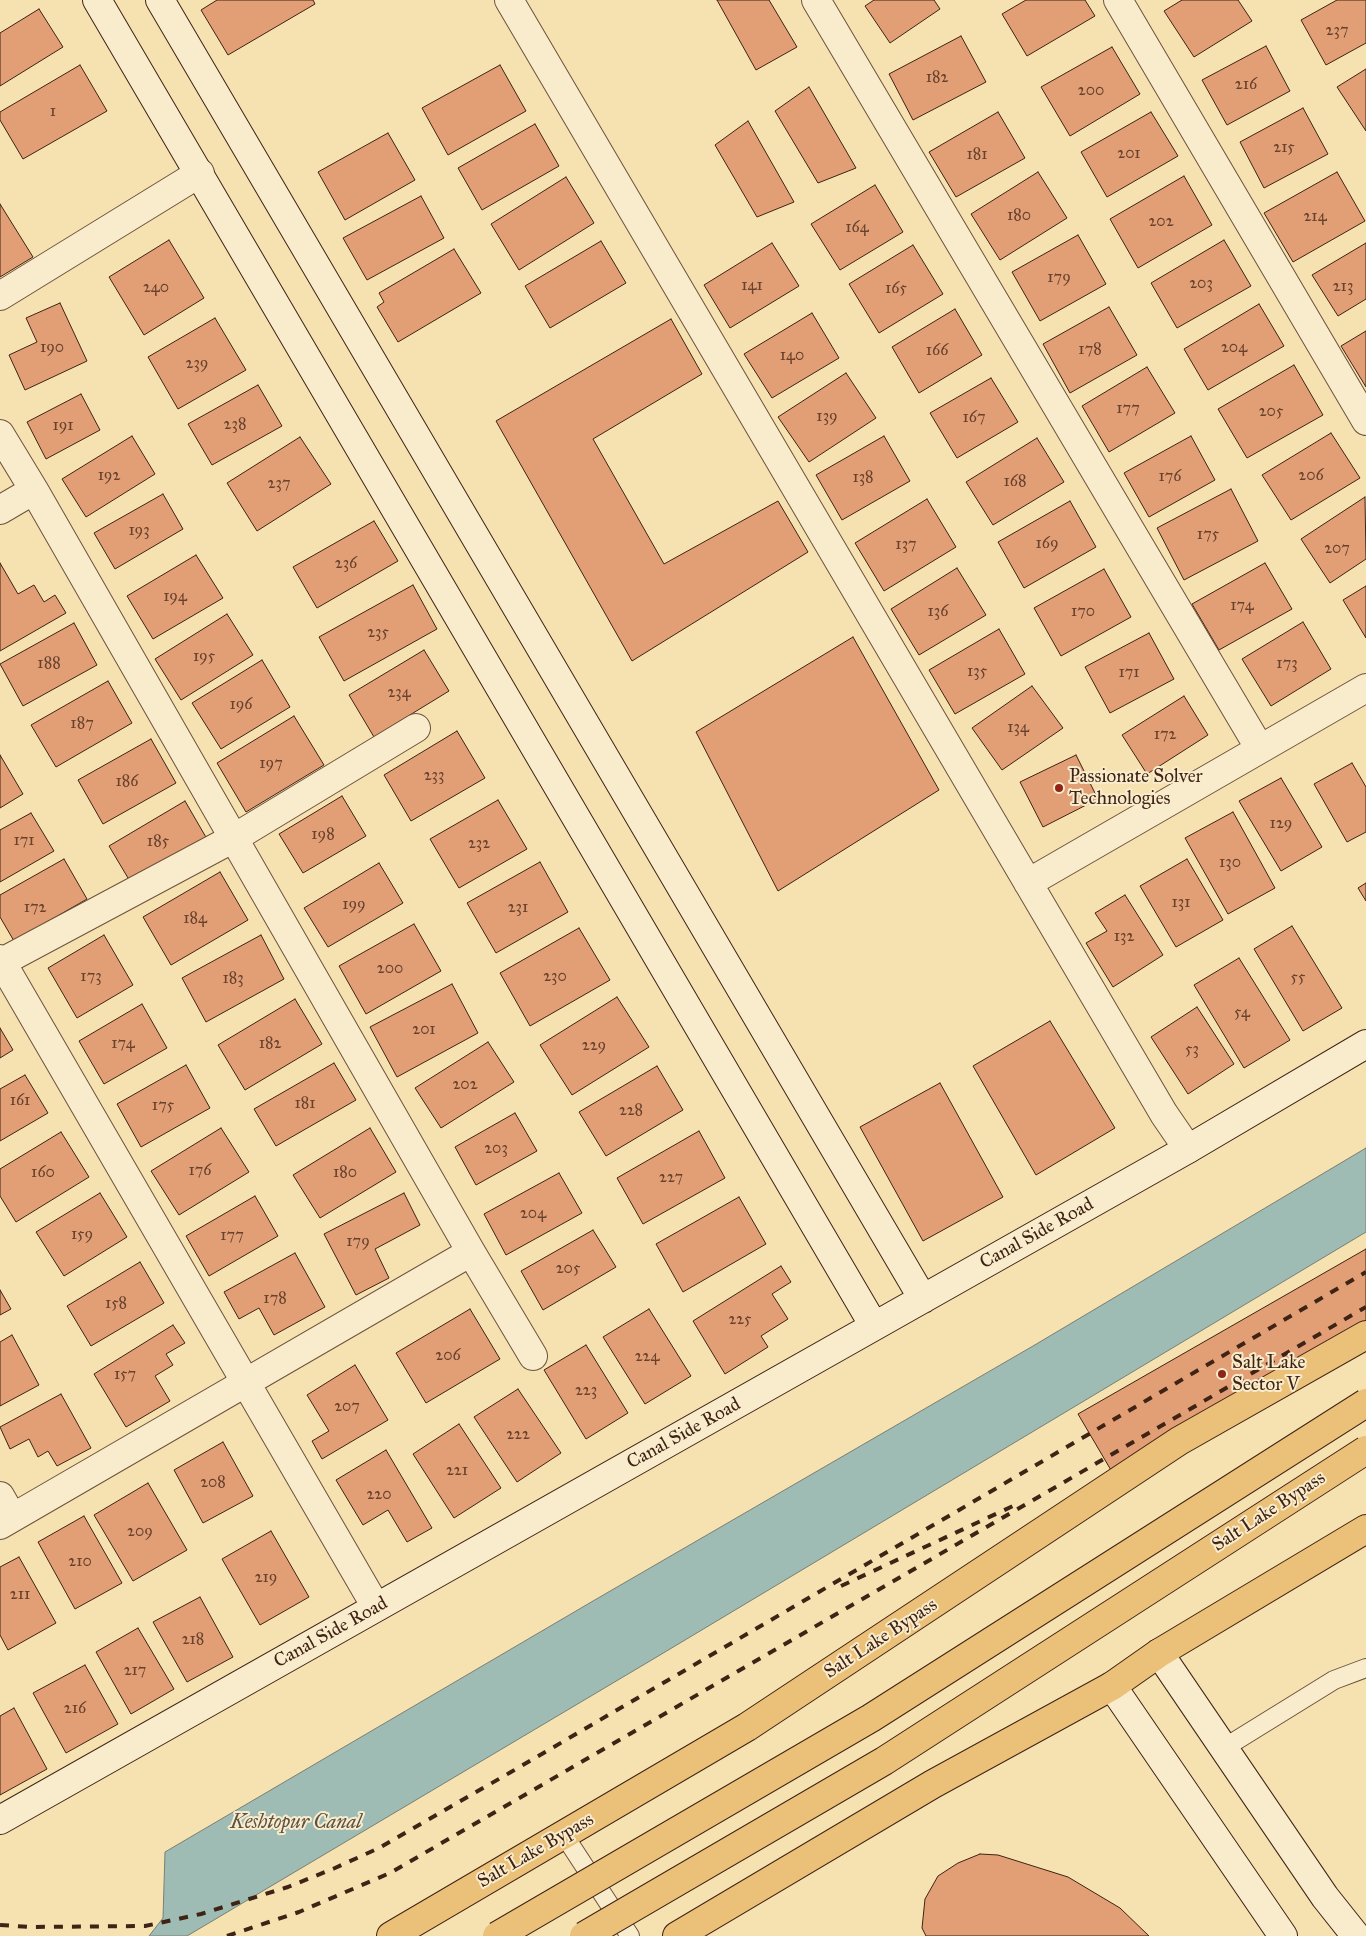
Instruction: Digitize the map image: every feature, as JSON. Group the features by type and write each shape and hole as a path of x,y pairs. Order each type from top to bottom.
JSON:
{"main road":[{"name":"Salt Lake Bypass","path":"391,1936 747,1727 1179,1441 1366,1335"},
{"path":"497,1936 871,1718 1366,1403"},
{"name":"Salt Lake Bypass","path":"584,1936 884,1762 1366,1450"},
{"path":"678,1936 933,1784 1112,1686 1159,1653 1366,1529"}],"street":[{"path":"97,0 874,1326"},
{"path":"160,0 923,1299"},
{"path":"509,0 1164,1114 1188,1149"},
{"path":"816,0 1260,750"},
{"path":"1118,0 1366,421"},
{"path":"0,296 200,173"},
{"path":"0,434 34,490 471,1252 533,1356"},
{"path":"0,510 34,490"},
{"path":"1028,883 1366,688"},
{"path":"376,1607 0,961 234,838 416,728"},
{"name":"Canal Side Road","path":"0,1820 1188,1149 1366,1044"},
{"path":"4,1512 246,1382 471,1252"},
{"path":"1159,1653 1325,1897 1356,1936"},
{"path":"1112,1686 1282,1936"}],"lane":[{"path":"1224,1748 1334,1680 1366,1668"},
{"path":"564,1835 630,1936"}],"water":[{"name":"Keshtopur Canal","path":"1366,1148 1366,1232 187,1936 149,1936 163,1918 165,1852 1033,1346"}],"building":[{"path":"217,0 313,0 315,4 228,55 201,10"},
{"path":"717,0 769,0 797,47 756,70"},
{"path":"874,0 934,0 940,9 890,43 865,6"},
{"path":"1026,0 1085,0 1095,16 1027,56 1002,14"},
{"path":"1182,0 1238,0 1252,21 1194,57 1164,11"},
{"path":"1337,0 1366,0 1366,43 1326,65 1301,20"},
{"path":"39,9 63,47 0,86 0,33"},
{"path":"961,36 986,82 913,120 889,74"},
{"path":"1266,46 1290,91 1227,125 1202,80"},
{"path":"1112,47 1140,94 1070,136 1041,87"},
{"path":"80,65 107,111 23,159 0,120 0,112"},
{"path":"500,65 526,111 448,155 422,108"},
{"path":"1366,69 1366,131 1337,87"},
{"path":"809,87 856,168 818,183 775,111"},
{"path":"1303,108 1328,154 1264,188 1240,142"},
{"path":"998,112 1025,158 956,197 929,152"},
{"path":"1151,112 1178,156 1107,197 1081,152"},
{"path":"748,121 794,202 757,217 715,145"},
{"path":"535,124 559,166 482,210 458,168"},
{"path":"388,133 415,180 345,220 318,172"},
{"path":"1038,172 1067,218 1000,260 971,214"},
{"path":"1337,172 1365,221 1293,262 1264,213"},
{"path":"1184,176 1212,225 1138,268 1110,219"},
{"path":"566,177 594,223 519,270 491,224"},
{"path":"875,185 903,232 840,270 811,224"},
{"path":"421,196 444,238 367,280 343,238"},
{"path":"0,204 33,257 0,277"},
{"path":"1078,235 1106,284 1040,321 1012,272"},
{"path":"169,240 204,298 144,335 109,277"},
{"path":"1224,240 1251,286 1177,328 1151,283"},
{"path":"601,241 626,283 550,328 525,286"},
{"path":"772,243 799,286 730,328 704,285"},
{"path":"1366,243 1366,299 1338,316 1312,275"},
{"path":"913,245 943,294 879,333 849,284"},
{"path":"454,249 481,293 398,342 377,307 384,302 379,293"},
{"path":"60,303 87,361 25,390 9,355 37,342 26,318"},
{"path":"1259,304 1284,346 1208,390 1184,349"},
{"path":"1109,307 1137,355 1070,393 1043,344"},
{"path":"955,309 982,355 919,393 892,347"},
{"path":"812,313 839,358 772,398 744,354"},
{"path":"215,318 246,370 178,409 148,357"},
{"path":"671,319 702,374 593,439 664,564 778,501 808,552 632,661 496,421"},
{"path":"1366,331 1366,387 1341,346"},
{"path":"1294,365 1323,415 1247,458 1218,409"},
{"path":"1147,367 1175,413 1109,452 1082,406"},
{"path":"846,373 876,418 809,462 778,417"},
{"path":"991,378 1018,422 957,458 930,413"},
{"path":"258,385 282,426 212,465 188,424"},
{"path":"81,394 100,430 46,459 27,422"},
{"path":"1331,433 1360,478 1291,520 1262,475"},
{"path":"132,436 155,474 86,517 62,479"},
{"path":"884,436 910,481 842,520 816,475"},
{"path":"1191,436 1215,480 1149,517 1124,473"},
{"path":"300,437 331,484 257,531 227,483"},
{"path":"1037,438 1064,482 993,525 966,482"},
{"path":"1231,489 1258,541 1184,580 1157,528"},
{"path":"163,494 183,529 115,569 94,533"},
{"path":"1365,497 1366,559 1330,583 1301,539"},
{"path":"927,499 956,547 884,591 855,543"},
{"path":"1070,501 1096,547 1024,588 998,542"},
{"path":"374,521 398,561 317,608 293,567"},
{"path":"196,555 223,598 153,639 127,596"},
{"path":"0,563 18,594 34,585 44,602 55,595 66,613 0,651"},
{"path":"1265,563 1292,609 1219,650 1192,604"},
{"path":"957,568 986,615 919,655 891,609"},
{"path":"1104,569 1131,617 1061,656 1034,608"},
{"path":"413,585 437,629 344,681 319,637"},
{"path":"1366,586 1366,638 1343,600"},
{"path":"227,614 253,655 181,700 155,659"},
{"path":"1303,622 1331,669 1271,706 1242,659"},
{"path":"74,623 97,665 23,706 0,664"},
{"path":"999,629 1025,674 955,714 929,670"},
{"path":"1149,633 1174,679 1110,713 1085,667"},
{"path":"853,637 939,790 778,891 696,732"},
{"path":"424,650 449,691 374,737 349,695"},
{"path":"262,660 290,707 221,749 192,703"},
{"path":"108,681 132,723 56,767 31,725"},
{"path":"1032,686 1063,728 1002,770 972,728"},
{"path":"1184,696 1208,735 1147,774 1122,735"},
{"path":"294,716 324,765 246,812 217,763"},
{"path":"457,731 485,778 411,821 384,775"},
{"path":"151,739 176,783 103,824 78,780"},
{"path":"0,755 23,794 0,808"},
{"path":"1076,755 1098,799 1043,827 1020,782"},
{"path":"1352,763 1366,787 1366,832 1347,842 1314,784"},
{"path":"1281,778 1322,847 1281,871 1239,801"},
{"path":"342,796 366,836 303,873 279,834"},
{"path":"498,800 527,849 459,888 430,839"},
{"path":"185,801 207,839 131,883 109,846"},
{"path":"1233,812 1275,888 1228,914 1185,838"},
{"path":"31,813 54,851 0,882 0,830"},
{"path":"64,859 87,899 14,941 0,917 0,895"},
{"path":"1187,859 1223,920 1176,947 1140,886"},
{"path":"540,862 568,912 496,953 467,903"},
{"path":"379,863 403,903 328,947 304,908"},
{"path":"220,872 248,920 171,965 143,917"},
{"path":"1366,883 1366,901 1358,888"},
{"path":"1125,895 1163,955 1113,987 1086,943 1107,931 1095,913"},
{"path":"414,924 441,971 366,1014 339,966"},
{"path":"1292,926 1342,1008 1303,1031 1254,949"},
{"path":"579,928 610,980 530,1026 500,973"},
{"path":"104,935 133,985 77,1018 48,968"},
{"path":"261,935 284,979 206,1022 182,978"},
{"path":"1239,958 1290,1040 1244,1068 1194,985"},
{"path":"452,984 478,1033 397,1077 370,1027"},
{"path":"617,997 649,1047 572,1095 540,1045"},
{"path":"295,999 322,1044 245,1090 218,1045"},
{"path":"142,1004 167,1048 104,1084 79,1041"},
{"path":"1197,1007 1234,1064 1188,1094 1151,1037"},
{"path":"1050,1021 1115,1128 1036,1175 973,1066"},
{"path":"0,1028 13,1050 0,1058"},
{"path":"488,1042 514,1082 441,1128 415,1088"},
{"path":"334,1063 356,1100 276,1146 254,1109"},
{"path":"186,1065 210,1108 141,1147 117,1104"},
{"path":"657,1066 683,1110 606,1156 579,1112"},
{"path":"25,1075 48,1113 0,1141 0,1089"},
{"path":"940,1083 1003,1197 923,1241 860,1127"},
{"path":"515,1113 537,1151 476,1185 455,1147"},
{"path":"221,1128 249,1172 179,1215 151,1171"},
{"path":"370,1128 396,1172 320,1218 293,1175"},
{"path":"699,1131 725,1178 643,1224 617,1178"},
{"path":"61,1132 89,1177 16,1222 0,1196 0,1169"},
{"path":"559,1173 582,1213 506,1255 484,1214"},
{"path":"100,1193 127,1237 64,1276 36,1232"},
{"path":"404,1193 420,1225 375,1249 389,1278 356,1295 324,1234"},
{"path":"255,1196 278,1236 209,1276 186,1236"},
{"path":"739,1197 766,1244 683,1292 656,1244"},
{"path":"593,1230 616,1267 543,1310 521,1271"},
{"name":"Salt Lake Sector V","path":"1366,1249 1366,1333 1115,1477 1078,1414"},
{"path":"295,1253 325,1307 274,1335 259,1308 239,1319 224,1292"},
{"path":"140,1262 164,1303 91,1346 67,1306"},
{"path":"781,1266 791,1282 772,1294 788,1319 761,1336 768,1347 725,1374 693,1321"},
{"path":"0,1290 11,1309 0,1315"},
{"path":"470,1309 500,1359 426,1403 396,1353"},
{"path":"649,1309 691,1376 645,1404 603,1337"},
{"path":"173,1325 185,1343 166,1354 173,1365 155,1376 170,1401 126,1427 94,1374"},
{"path":"12,1335 39,1385 0,1406 0,1342"},
{"path":"586,1345 628,1413 586,1439 544,1370"},
{"path":"355,1365 388,1420 322,1459 312,1441 329,1431 307,1395"},
{"path":"518,1389 561,1453 517,1482 474,1417"},
{"path":"61,1394 91,1448 57,1466 48,1451 38,1457 29,1439 10,1449 0,1427"},
{"path":"459,1424 501,1488 454,1518 413,1454"},
{"path":"223,1442 253,1496 203,1523 174,1470"},
{"path":"386,1450 432,1528 407,1542 388,1510 363,1525 336,1480"},
{"path":"148,1483 187,1550 133,1581 94,1515"},
{"path":"84,1516 122,1583 75,1609 38,1542"},
{"path":"271,1531 309,1597 260,1625 222,1559"},
{"path":"19,1557 56,1623 8,1650 0,1635 0,1567"},
{"path":"200,1597 233,1657 187,1682 153,1622"},
{"path":"138,1628 174,1689 131,1714 96,1652"},
{"path":"85,1665 118,1724 66,1753 33,1693"},
{"path":"14,1708 47,1769 0,1795 0,1716"},
{"path":"980,1854 998,1855 1068,1877 1120,1908 1149,1936 926,1936 922,1928 925,1899 938,1876 958,1863"}],"railway":[{"path":"0,1925 29,1927 145,1926 201,1914 288,1887 379,1848 1366,1272"},
{"path":"227,1936 299,1912 390,1873 1366,1307"},
{"path":"841,1586 1013,1506"}],"place":[{"name":"Passionate Solver Technologies","path":"1059,788"},
{"name":"Salt Lake Sector V","path":"1222,1374"}]}
